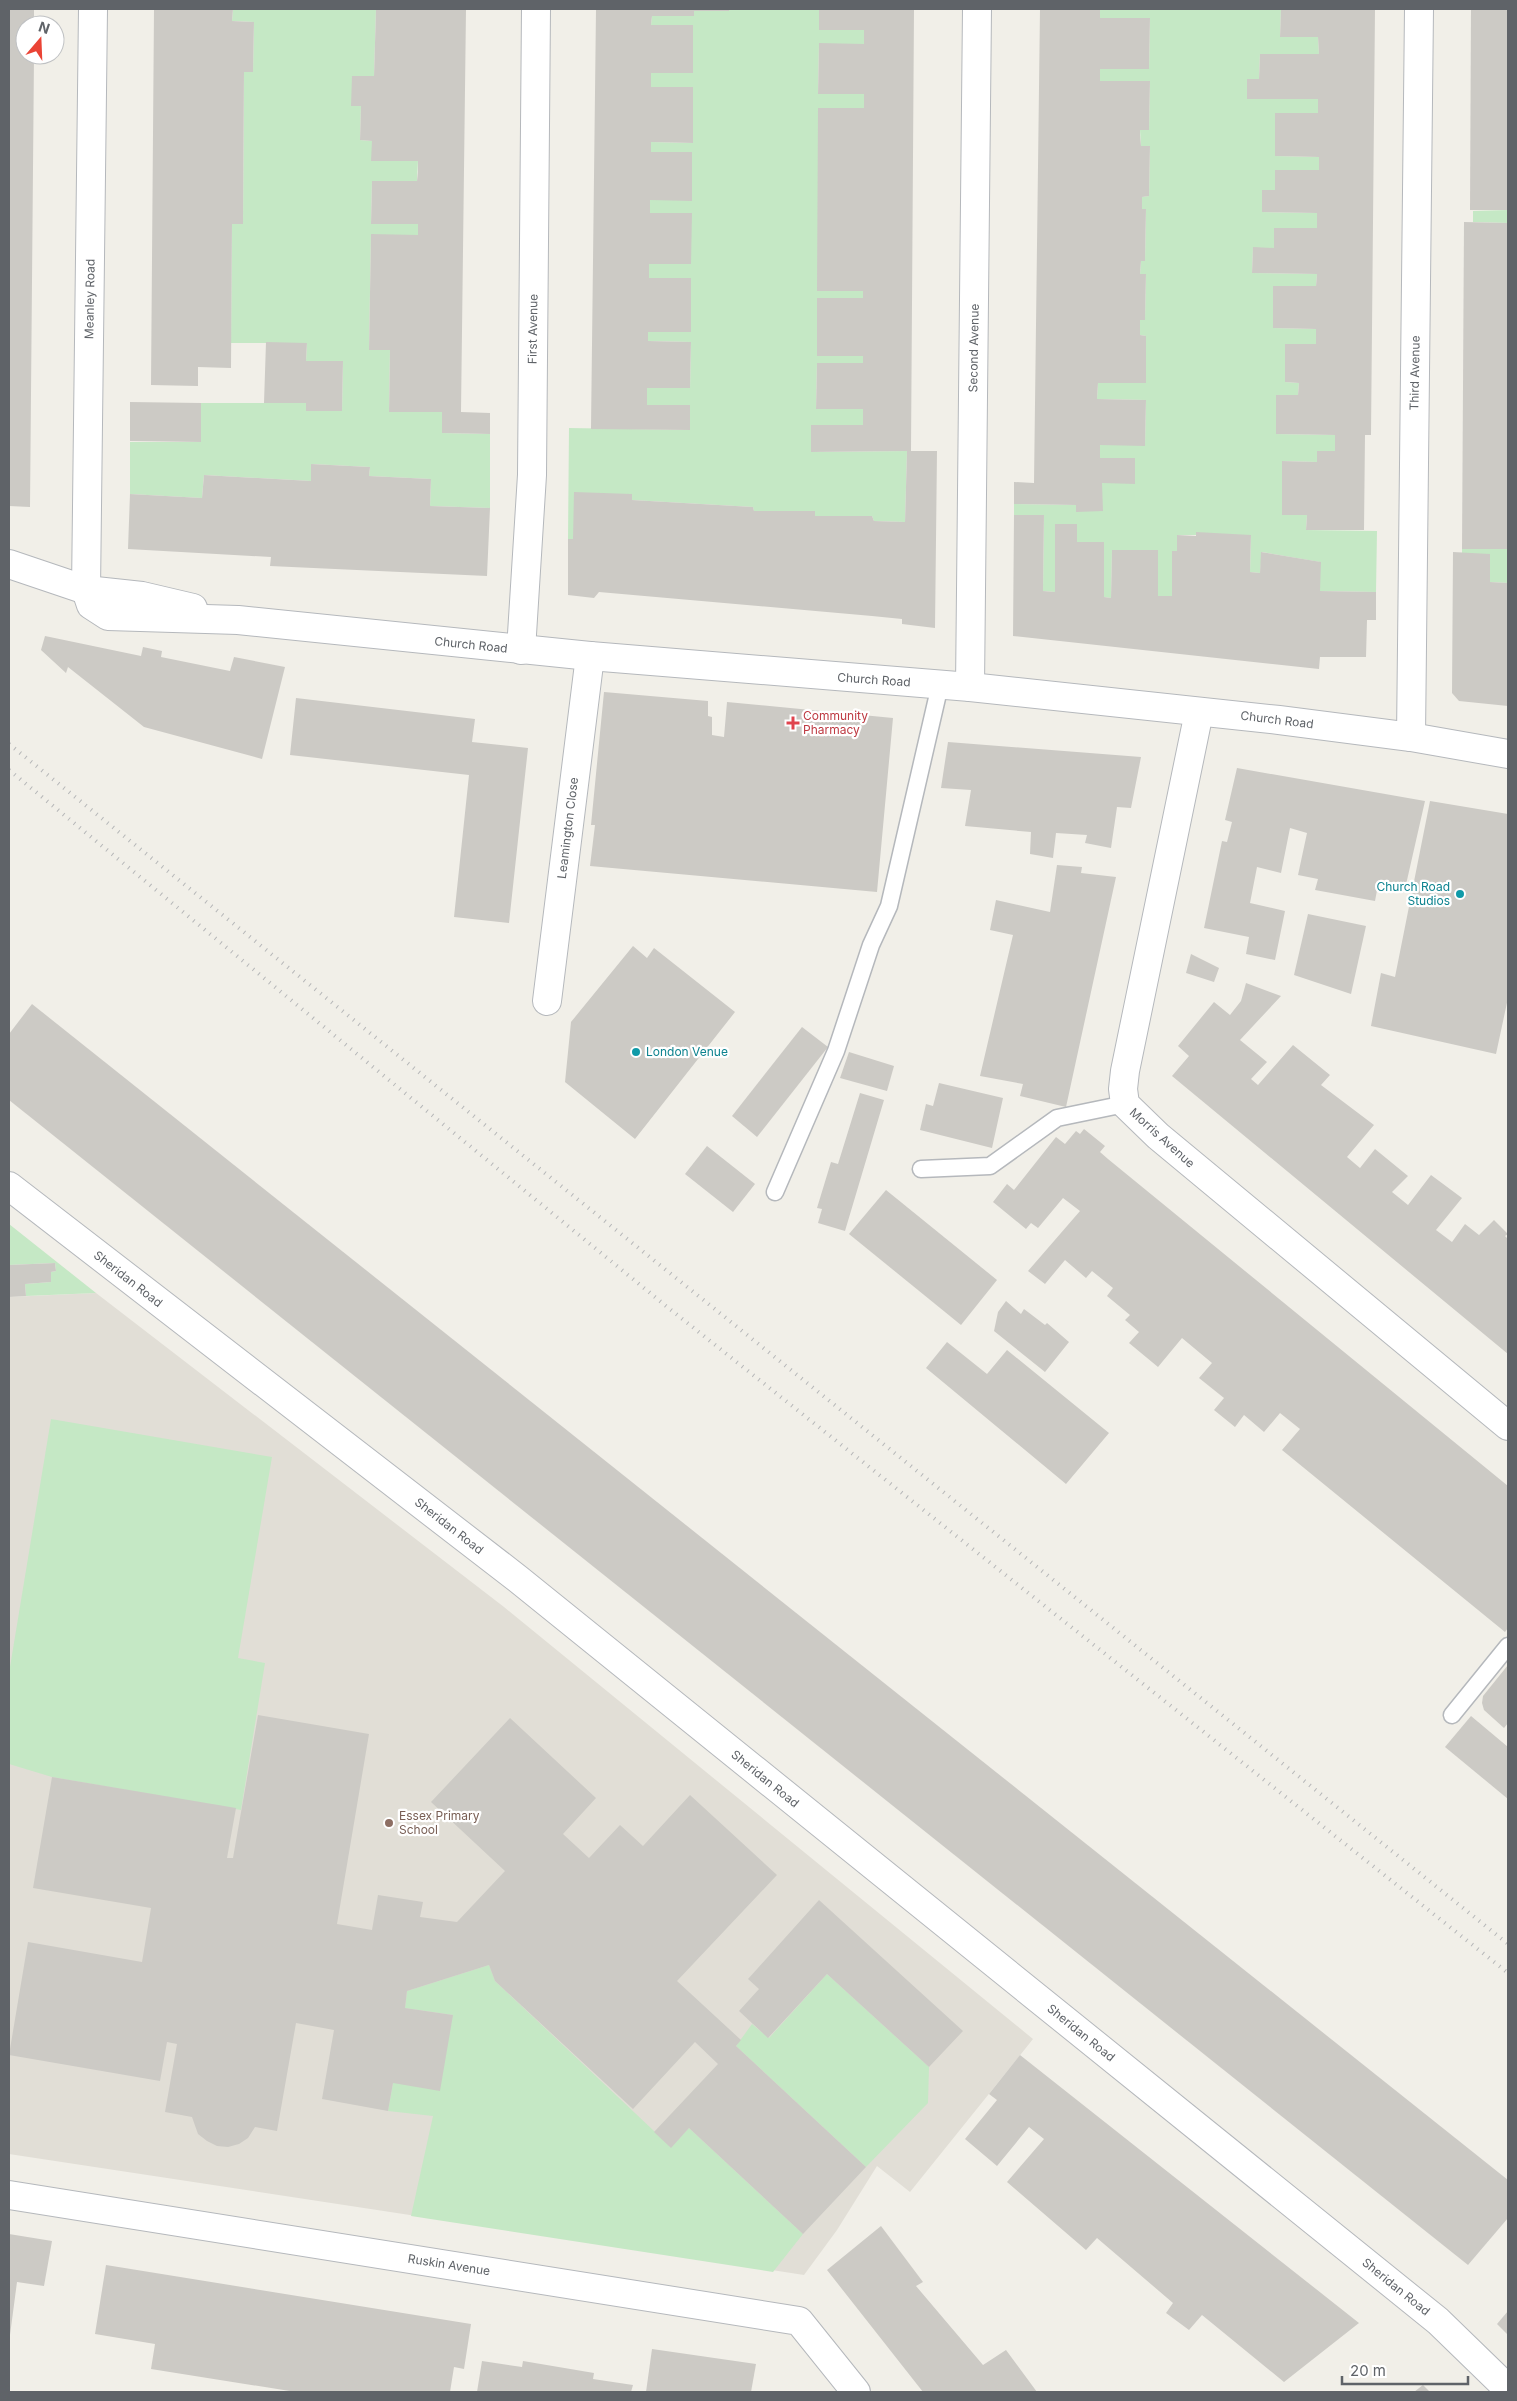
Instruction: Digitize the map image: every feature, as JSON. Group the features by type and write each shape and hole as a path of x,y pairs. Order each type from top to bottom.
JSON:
{"street":[{"name":"Meanley Road","path":"86,590 93,9"},
{"name":"First Avenue","path":"521,650 532,475 536,9"},
{"name":"Second Avenue","path":"970,687 978,9"},
{"name":"Third Avenue","path":"1411,737 1419,9"},
{"name":"Church Road","path":"9,564 86,590 142,596 238,620 521,650 970,687 1411,737 1508,754"},
{"name":"Leamington Close","path":"547,1000 590,656"},
{"name":"Morris Avenue","path":"1200,712 1125,1071 1123,1089 1125,1104 1158,1136 1508,1426"},
{"name":"Sheridan Road","path":"9,1186 525,1585 1430,2315 1508,2389"},
{"name":"Ruskin Avenue","path":"9,2195 799,2321 856,2392"}],"lane":[{"path":"775,1192 836,1051 871,945 889,906 940,685"},
{"path":"921,1169 990,1166 1057,1118 1125,1104"},
{"path":"1452,1715 1508,1646"}],"shaded area":[{"name":"Essex Primary School","path":"96,1293 504,1607 1033,2039 910,2192 877,2166 837,2230 804,2275 9,2154 9,1297"}],"green space":[{"path":"233,9 376,9 374,76 351,106 361,106 360,140 372,141 372,161 418,161 417,181 372,181 371,224 418,224 418,235 371,235 369,350 390,350 389,412 442,412 442,433 490,434 490,508 430,506 431,479 369,476 370,467 311,464 311,481 204,475 202,498 130,494 130,442 201,442 201,403 306,403 306,411 342,411 343,361 306,361 307,343 231,343 232,224 243,224 244,72 253,71 254,22 232,21"},
{"path":"729,9 819,9 819,30 864,30 864,44 819,44 818,94 864,94 864,108 817,291 863,291 863,298 817,298 817,356 863,356 863,363 817,363 816,408 863,409 863,425 811,425 811,452 907,451 905,522 874,521 872,516 815,516 814,511 754,511 753,507 632,500 632,494 573,539 568,539 569,428 690,430 690,405 647,405 647,388 690,388 691,342 648,341 648,332 691,332 691,278 649,278 649,264 691,264 691,213 650,213 650,200 692,200 692,153 651,152 651,142 692,143 693,88 651,87 651,73 693,73 693,26 651,25 652,16 693,16 694,11 729,11"},
{"path":"1100,9 1281,9 1280,37 1318,37 1319,54 1260,54 1259,79 1247,79 1247,99 1318,99 1318,113 1275,113 1275,156 1319,157 1319,170 1275,170 1275,190 1262,191 1262,212 1317,213 1317,228 1274,228 1274,248 1253,248 1252,273 1317,274 1316,286 1273,286 1273,328 1316,329 1316,344 1285,344 1285,382 1299,383 1298,395 1276,395 1276,434 1335,435 1335,451 1317,451 1317,462 1282,461 1282,515 1307,515 1306,530 1377,531 1376,592 1320,591 1320,562 1262,552 1260,573 1250,572 1251,535 1177,535 1177,551 1172,551 1172,596 1158,596 1158,550 1112,550 1111,598 1104,597 1104,542 1077,542 1077,524 1056,524 1055,592 1043,591 1044,515 1014,515 1014,504 1076,505 1076,512 1102,483 1135,483 1135,459 1100,458 1100,445 1145,445 1146,400 1097,399 1098,383 1146,383 1146,336 1140,335 1140,320 1145,319 1146,274 1140,274 1141,261 1145,261 1146,210 1142,209 1142,197 1149,196 1150,147 1141,146 1140,130 1149,130 1150,81 1100,81 1100,69 1149,69 1150,19 1100,18"},
{"path":"1508,210 1508,223 1473,222 1473,211"},
{"path":"1462,549 1508,549 1508,583 1490,582 1462,553"},
{"path":"9,1224 96,1293 26,1296 25,1284 51,1282 51,1272 56,1271 55,1263 9,1265"},
{"path":"51,1419 272,1457 238,1658 265,1663 241,1810 52,1777 9,1764 9,1673"},
{"path":"489,1965 495,1981 671,2147 689,2128 803,2234 773,2272 411,2216 433,2116 388,2111 393,2083 453,2015 405,2008 407,1991"},
{"path":"827,1974 929,2067 928,2103 866,2167 736,2046 752,2024 769,2038"}],"building":[{"path":"9,9 34,9 34,15 15,15 15,65 34,65 30,507 9,506"},
{"path":"154,9 233,9 232,21 254,22 253,72 244,72 243,224 232,224 231,368 198,367 198,386 151,385"},
{"path":"376,9 466,9 461,412 490,413 490,434 442,433 442,412 389,412 390,350 369,350 371,234 418,235 418,224 371,224 372,181 417,181 418,172 418,161 371,161 372,141 360,140 361,106 351,106 352,76 374,76"},
{"path":"596,9 729,9 729,11 694,11 694,16 652,16 651,25 693,25 693,73 651,73 651,87 693,87 693,143 651,142 651,152 692,152 692,201 650,200 650,213 692,213 691,264 649,264 649,278 691,278 691,332 648,332 648,341 691,342 690,388 647,388 647,405 690,405 690,430 591,429"},
{"path":"819,9 914,9 911,451 937,451 935,628 902,624 902,619 872,616 599,592 594,598 568,595 568,539 573,539 574,492 632,494 632,500 753,507 754,511 815,511 815,516 872,516 874,521 905,522 907,451 811,452 811,425 863,425 863,409 816,409 817,363 863,363 863,356 817,356 817,298 863,298 863,291 817,291 818,108 864,108 864,94 818,94 819,43 864,44 864,30 819,30"},
{"path":"1040,9 1100,9 1100,18 1150,18 1149,69 1100,69 1100,81 1150,81 1149,130 1140,130 1141,146 1150,146 1149,196 1142,197 1142,209 1146,209 1145,261 1141,261 1140,274 1146,274 1145,320 1140,320 1140,335 1146,336 1146,383 1098,383 1097,399 1146,400 1145,446 1100,445 1100,458 1135,458 1135,484 1102,483 1103,511 1076,512 1076,505 1014,504 1014,482 1034,483"},
{"path":"1281,9 1375,9 1371,435 1365,435 1364,530 1306,530 1307,515 1282,515 1282,461 1317,462 1317,451 1335,451 1335,435 1276,434 1276,395 1298,395 1299,383 1285,382 1285,344 1316,344 1316,329 1273,328 1273,286 1316,286 1317,274 1252,273 1253,247 1274,248 1274,228 1317,228 1317,213 1262,212 1262,190 1275,190 1275,170 1319,170 1319,157 1275,156 1275,113 1318,113 1318,99 1247,99 1247,79 1259,79 1260,54 1319,54 1318,37 1280,37"},
{"path":"1471,9 1508,9 1508,210 1470,210"},
{"path":"1464,222 1508,223 1508,549 1462,549"},
{"path":"266,342 307,343 306,361 343,361 342,411 306,411 306,403 264,403"},
{"path":"130,402 201,403 201,442 130,441"},
{"path":"311,464 370,467 369,476 431,479 430,506 490,508 487,576 270,566 271,557 128,549 130,494 202,498 204,475 311,481"},
{"path":"1014,515 1044,515 1043,591 1055,592 1055,524 1077,524 1077,542 1104,542 1104,597 1111,598 1112,550 1158,550 1158,596 1172,596 1172,551 1177,551 1177,535 1196,536 1196,532 1251,535 1250,572 1260,573 1261,552 1321,562 1320,591 1376,592 1376,620 1367,620 1366,657 1320,657 1319,669 1013,636"},
{"path":"1453,552 1490,554 1490,582 1508,583 1508,706 1459,701 1452,693"},
{"path":"45,636 141,656 143,647 162,651 161,657 230,671 234,657 285,667 262,759 144,727 68,667 66,673 41,650"},
{"path":"604,692 708,701 708,716 712,717 712,735 724,737 727,702 893,718 877,892 590,866 595,825 591,825"},
{"path":"296,698 475,719 472,742 528,748 509,923 454,917 469,775 290,755"},
{"path":"948,742 1141,757 1131,808 1117,807 1111,848 1085,843 1087,835 1056,833 1053,858 1030,854 1031,832 965,826 971,790 941,788"},
{"path":"1237,768 1425,801 1405,889 1378,885 1375,901 1315,890 1318,879 1298,875 1307,833 1290,828 1281,873 1257,867 1250,903 1285,911 1275,960 1246,954 1249,937 1204,928 1222,841 1227,842 1232,822 1225,820"},
{"name":"Church Road Studios","path":"1430,801 1508,814 1508,998 1496,1054 1371,1026 1381,973 1395,977"},
{"path":"1057,865 1082,867 1081,873 1116,877 1066,1107 1020,1096 1023,1084 980,1076 1013,935 990,930 996,900 1050,912"},
{"path":"1308,914 1366,926 1351,994 1294,975"},
{"name":"London Venue","path":"633,946 647,958 654,948 735,1012 635,1139 565,1082 571,1022"},
{"path":"1191,954 1219,968 1214,982 1186,973"},
{"path":"1246,983 1281,996 1240,1040 1267,1062 1251,1079 1258,1085 1293,1045 1330,1075 1321,1085 1374,1125 1347,1157 1360,1168 1375,1149 1408,1176 1392,1192 1408,1205 1431,1175 1462,1198 1436,1230 1452,1242 1465,1224 1479,1235 1494,1220 1508,1234 1505,1236 1508,1239 1508,1354 1172,1076 1189,1056 1178,1046 1214,1002 1230,1015 1241,1001"},
{"path":"32,1004 1508,2180 1508,2218 1468,2265 9,1100 9,1034"},
{"path":"802,1027 828,1047 757,1137 732,1116"},
{"path":"849,1052 894,1066 887,1091 840,1078"},
{"path":"939,1083 1003,1098 992,1148 920,1130 926,1104 933,1106"},
{"path":"860,1093 884,1100 845,1231 818,1223 822,1209 817,1208 831,1162 838,1164"},
{"path":"1084,1129 1105,1146 1100,1152 1108,1159 1508,1486 1508,1628 1505,1632 1282,1450 1300,1429 1280,1413 1264,1432 1244,1415 1235,1427 1214,1410 1224,1398 1199,1378 1212,1363 1182,1338 1158,1367 1129,1343 1139,1332 1125,1320 1130,1315 1107,1296 1113,1288 1092,1271 1086,1278 1065,1260 1045,1284 1028,1271 1080,1211 1063,1198 1038,1228 1031,1223 1026,1229 993,1202 1007,1184 1014,1190 1056,1137 1065,1144 1076,1131 1080,1134"},
{"path":"707,1146 755,1184 733,1212 685,1174"},
{"path":"886,1190 997,1280 961,1325 849,1234"},
{"path":"55,1263 56,1271 51,1272 51,1282 25,1284 26,1296 9,1297 9,1265"},
{"path":"1006,1301 1021,1314 1024,1309 1045,1325 1047,1323 1069,1342 1045,1372 994,1331 998,1312"},
{"path":"947,1342 987,1374 1007,1350 1109,1433 1066,1484 926,1368"},
{"path":"1508,1665 1508,1723 1504,1728 1484,1710 1482,1703 1483,1696"},
{"path":"258,1715 369,1734 337,1924 372,1930 378,1895 423,1902 420,1917 457,1922 505,1871 431,1802 510,1718 596,1798 563,1834 589,1858 620,1825 643,1846 690,1795 777,1875 677,1981 741,2040 736,2046 866,2167 803,2234 689,2128 671,2148 654,2132 718,2064 695,2042 633,2109 495,1981 489,1965 407,1991 405,2008 453,2015 440,2091 393,2083 388,2111 322,2099 334,2030 296,2023 277,2131 255,2127 248,2138 239,2144 228,2147 217,2146 198,2134 192,2117 165,2112 177,2044 167,2042 160,2081 9,2055 28,1942 142,1962 151,1908 33,1888 52,1777 236,1808 227,1858 233,1858"},
{"path":"1471,1716 1508,1747 1508,1799 1445,1747"},
{"path":"819,1900 963,2031 929,2067 827,1974 768,2038 739,2011 759,1989 748,1979"},
{"path":"1020,2055 1359,2323 1284,2382 1202,2315 1189,2330 1166,2313 1173,2303 1097,2238 1086,2250 1007,2182 1044,2139 1029,2127 997,2166 965,2139 997,2100 989,2094"},
{"path":"881,2226 923,2282 916,2286 983,2365 1006,2350 1037,2392 923,2392 827,2270"},
{"path":"9,2234 52,2241 44,2286 17,2282 10,2335"},
{"path":"106,2265 471,2324 464,2369 454,2367 450,2392 296,2392 151,2369 155,2344 95,2334"},
{"path":"1508,2311 1508,2335 1497,2324"},
{"path":"652,2349 756,2364 751,2392 646,2392"},
{"path":"482,2361 522,2367 523,2361 594,2373 593,2379 633,2385 631,2392 477,2392"},
{"path":"1423,2385 1430,2392 1414,2392"}],"railway":[{"path":"9,744 1508,1944"},
{"path":"9,770 666,1306 1508,1973"}],"place":[{"name":"Community Pharmacy","path":"793,723"},
{"name":"Church Road Studios","path":"1460,894"},
{"name":"London Venue","path":"636,1052"},
{"name":"Essex Primary School","path":"389,1823"}]}
